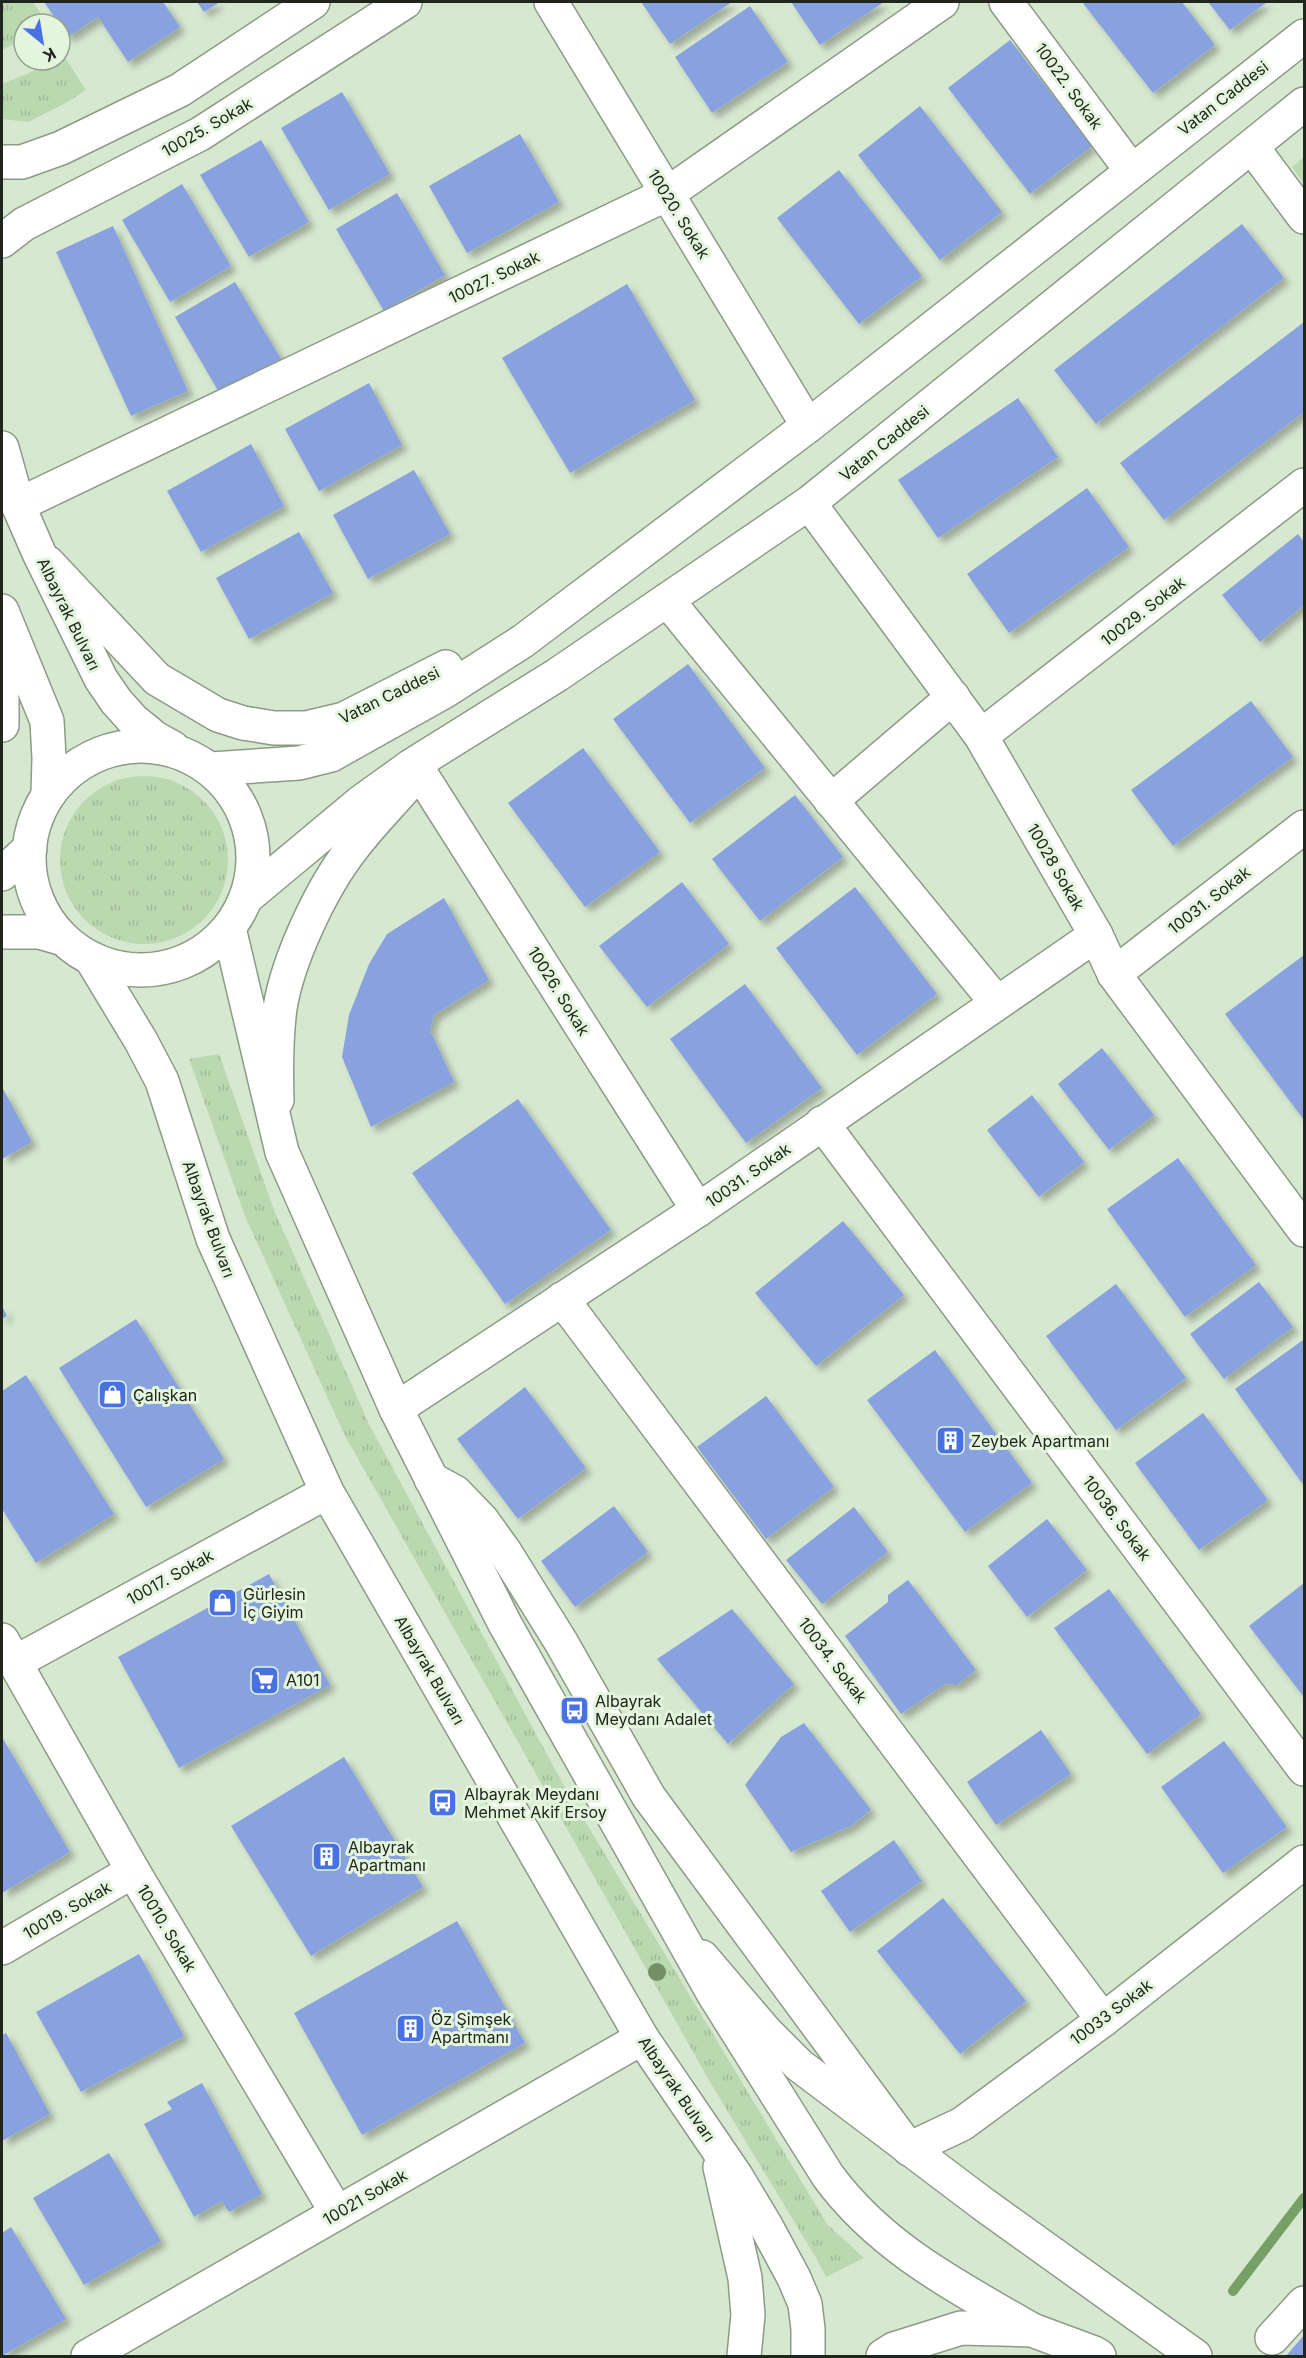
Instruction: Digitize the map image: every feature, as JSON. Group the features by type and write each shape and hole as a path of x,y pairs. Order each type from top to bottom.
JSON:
{"street":[{"path":"2,162 22,162 61,148 180,90 313,2"},
{"name":"10025. Sokak","path":"2,241 24,224 200,134 405,2"},
{"name":"10020. Sokak","path":"551,2 808,426"},
{"name":"10027. Sokak","path":"18,505 667,194 942,2"},
{"name":"10022. Sokak","path":"1006,2 1131,170"},
{"name":"Vatan Caddesi","path":"210,769 299,763 331,755 445,691 523,641 808,426 1131,170 1305,36"},
{"name":"Vatan Caddesi","path":"247,897 361,802 557,675 809,503 1305,104"},
{"path":"1252,147 1305,217"},
{"name":"Albayrak Bulvarı","path":"2,448 18,505 101,679 133,720 155,738 210,769 235,795 250,827 254,863 247,897"},
{"name":"10029. Sokak","path":"981,736 1305,485"},
{"name":"10028 Sokak","path":"809,503 981,736 1096,935 1114,974 1305,1230"},
{"name":"Vatan Caddesi","path":"39,553 157,679 218,715 243,723 274,728 306,728 344,719 573,602"},
{"path":"668,600 997,1003"},
{"path":"2,612 46,721 50,758 48,795"},
{"path":"2,612 2,724"},
{"path":"831,801 952,697"},
{"path":"60,938 38,906 28,868 32,830 48,795 74,767 109,750 144,745 180,752"},
{"name":"Vatan Caddesi","path":"282,1152 277,1100 276,1048 281,1006 294,959 319,902 350,851 429,760"},
{"name":"10026. Sokak","path":"429,760 698,1210"},
{"name":"10031. Sokak","path":"1114,974 1305,827"},
{"path":"2,874 30,848"},
{"path":"2,932 39,932 60,938 92,960 129,970 168,968 203,952 229,928 247,897"},
{"path":"229,928 282,1152 396,1409 505,1624 713,1994 828,2176 847,2202 873,2227 928,2270 1032,2330 1099,2356"},
{"name":"10031. Sokak","path":"396,1409 698,1210 1096,935"},
{"name":"Albayrak Bulvarı","path":"92,960 141,1041 162,1081 213,1239 327,1492 642,2038 766,2226 805,2304 808,2356"},
{"name":"10036. Sokak","path":"822,1123 1305,1769"},
{"name":"10034. Sokak","path":"562,1299 1103,2020"},
{"path":"431,1479 455,1492 482,1521 505,1552 561,1642 649,1797 909,2149"},
{"name":"10017. Sokak","path":"8,1651 327,1492"},
{"name":"10010. Sokak","path":"8,1651 133,1871 337,2213"},
{"path":"577,1752 649,1797"},
{"name":"10033 Sokak","path":"909,2149 962,2124 1103,2020 1305,1862"},
{"name":"10019. Sokak","path":"2,1948 133,1871"},
{"path":"674,1923 766,2032 799,2065 909,2149 1195,2356"},
{"name":"10021 Sokak","path":"88,2356 642,2038"},
{"path":"716,2147 745,2277 748,2315 744,2356"},
{"path":"1272,2338 1305,2303"},
{"path":"884,2356 894,2349 961,2328 1032,2330"}],"green space":[{"path":"2,2 33,2 40,12 12,12 12,45 2,50"},
{"path":"72,68 86,90 28,122 2,119 2,84 31,72 72,72"},
{"path":"1304,157 1304,184 1292,167"},
{"path":"144,776 176,782 191,790 203,801 214,813 222,828 228,860 222,892 214,907 203,919 191,930 176,938 144,944 112,938 97,930 85,919 74,907 66,892 60,860 66,828 74,813 85,801 97,790 112,782"},
{"path":"219,1054 274,1210 369,1424 564,1786 827,2224 864,2258 826,2277 710,2082 344,1434 245,1216 189,1059"}],"building":[{"path":"44,2 163,2 180,27 128,62 98,17 72,34 72,12 51,12"},
{"path":"197,2 220,2 204,12"},
{"path":"641,2 732,2 670,44"},
{"path":"791,2 884,2 820,45"},
{"path":"1082,2 1182,2 1215,45 1153,93"},
{"path":"1208,2 1267,2 1230,30"},
{"path":"750,6 788,62 712,113 675,57"},
{"path":"1010,40 1092,146 1030,194 948,88"},
{"path":"342,92 390,174 329,210 281,128"},
{"path":"920,106 1002,212 940,260 858,155"},
{"path":"520,134 559,202 467,253 429,186"},
{"path":"261,140 309,222 249,257 200,175"},
{"path":"839,170 922,276 859,324 777,218"},
{"path":"182,184 231,266 170,302 122,220"},
{"path":"397,193 445,275 384,311 336,229"},
{"path":"1242,224 1284,278 1096,424 1054,370"},
{"path":"113,226 188,391 131,416 56,252"},
{"path":"235,282 284,364 223,399 175,317"},
{"path":"627,284 695,400 570,473 502,358"},
{"path":"1304,322 1304,412 1164,520 1120,463"},
{"path":"369,383 402,445 319,491 285,429"},
{"path":"1018,398 1058,457 938,538 898,480"},
{"path":"251,444 284,506 201,552 167,491"},
{"path":"414,470 450,534 368,579 333,515"},
{"path":"1087,488 1129,547 1009,633 967,574"},
{"path":"299,532 333,593 249,639 216,578"},
{"path":"1298,534 1304,542 1304,605 1260,642 1222,595"},
{"path":"688,664 765,768 690,823 613,719"},
{"path":"1251,701 1293,757 1173,846 1131,790"},
{"path":"583,748 660,852 585,907 508,803"},
{"path":"795,795 843,857 760,921 712,859"},
{"path":"682,882 729,944 647,1007 599,946"},
{"path":"855,887 937,994 857,1055 776,948"},
{"path":"444,898 489,980 434,1015 430,1030 454,1082 371,1127 342,1057 349,1015 369,964 387,934"},
{"path":"1304,955 1304,1120 1225,1014"},
{"path":"745,984 822,1088 746,1143 670,1039"},
{"path":"1102,1048 1154,1115 1109,1150 1058,1084"},
{"path":"2,1087 32,1142 2,1159"},
{"path":"1032,1095 1084,1162 1039,1197 987,1130"},
{"path":"518,1099 611,1230 505,1304 412,1173"},
{"path":"1178,1158 1256,1265 1185,1317 1107,1209"},
{"path":"843,1221 904,1295 816,1366 755,1293"},
{"path":"1259,1282 1293,1327 1224,1379 1190,1334"},
{"path":"1116,1284 1186,1378 1116,1430 1046,1336"},
{"path":"2,1306 7,1316 2,1319"},
{"path":"136,1319 224,1459 146,1507 59,1368"},
{"path":"1303,1340 1304,1482 1302,1483 1235,1389"},
{"name":"Zeybek Apartmanı","path":"935,1350 1032,1483 965,1532 867,1400"},
{"path":"26,1375 114,1514 36,1563 2,1509 2,1391"},
{"path":"525,1387 586,1468 518,1519 457,1439"},
{"path":"766,1396 834,1487 766,1539 697,1447"},
{"path":"1203,1413 1268,1500 1199,1550 1135,1463"},
{"path":"614,1506 648,1552 575,1607 541,1561"},
{"path":"854,1507 888,1552 822,1604 786,1560"},
{"path":"1047,1519 1087,1570 1027,1617 988,1566"},
{"path":"269,1574 330,1685 179,1768 118,1657"},
{"path":"908,1580 976,1670 957,1685 945,1684 901,1714 845,1636 888,1602 888,1595"},
{"path":"1304,1583 1304,1697 1249,1626"},
{"path":"1109,1589 1201,1714 1147,1754 1054,1628"},
{"path":"732,1609 794,1684 728,1744 657,1659"},
{"path":"804,1723 871,1810 851,1826 791,1852 745,1785 781,1737"},
{"path":"1041,1730 1071,1774 996,1825 967,1782"},
{"path":"2,1737 70,1852 2,1893"},
{"path":"1224,1741 1287,1827 1223,1873 1161,1787"},
{"name":"Albayrak Apartmanı","path":"344,1757 423,1887 311,1956 231,1826"},
{"path":"894,1840 922,1881 850,1932 821,1891"},
{"path":"943,1898 1026,2001 960,2054 877,1951"},
{"name":"Öz Şimşek Apartmanı","path":"457,1921 525,2043 362,2135 294,2013"},
{"path":"139,1954 184,2036 81,2092 36,2012"},
{"path":"6,2033 50,2114 2,2141 2,2035"},
{"path":"202,2083 262,2194 229,2212 222,2201 194,2217 144,2124 172,2109 167,2102"},
{"path":"109,2153 161,2241 84,2285 33,2198"},
{"path":"11,2227 66,2319 2,2356 2,2233"},
{"path":"1304,2335 1304,2356 1286,2356"}],"waterway":[{"path":"1233,2291 1304,2198"}],"place":[{"name":"Çalışkan","path":"112,1395"},
{"name":"Zeybek Apartmanı","path":"950,1441"},
{"name":"Gürlesin İç Giyim","path":"222,1603"},
{"name":"A101","path":"265,1680"},
{"name":"Albayrak Meydanı Adalet","path":"574,1710"},
{"name":"Albayrak Meydanı Mehmet Akif Ersoy","path":"443,1803"},
{"name":"Albayrak Apartmanı","path":"327,1856"},
{"name":"Öz Şimşek Apartmanı","path":"410,2028"}]}
